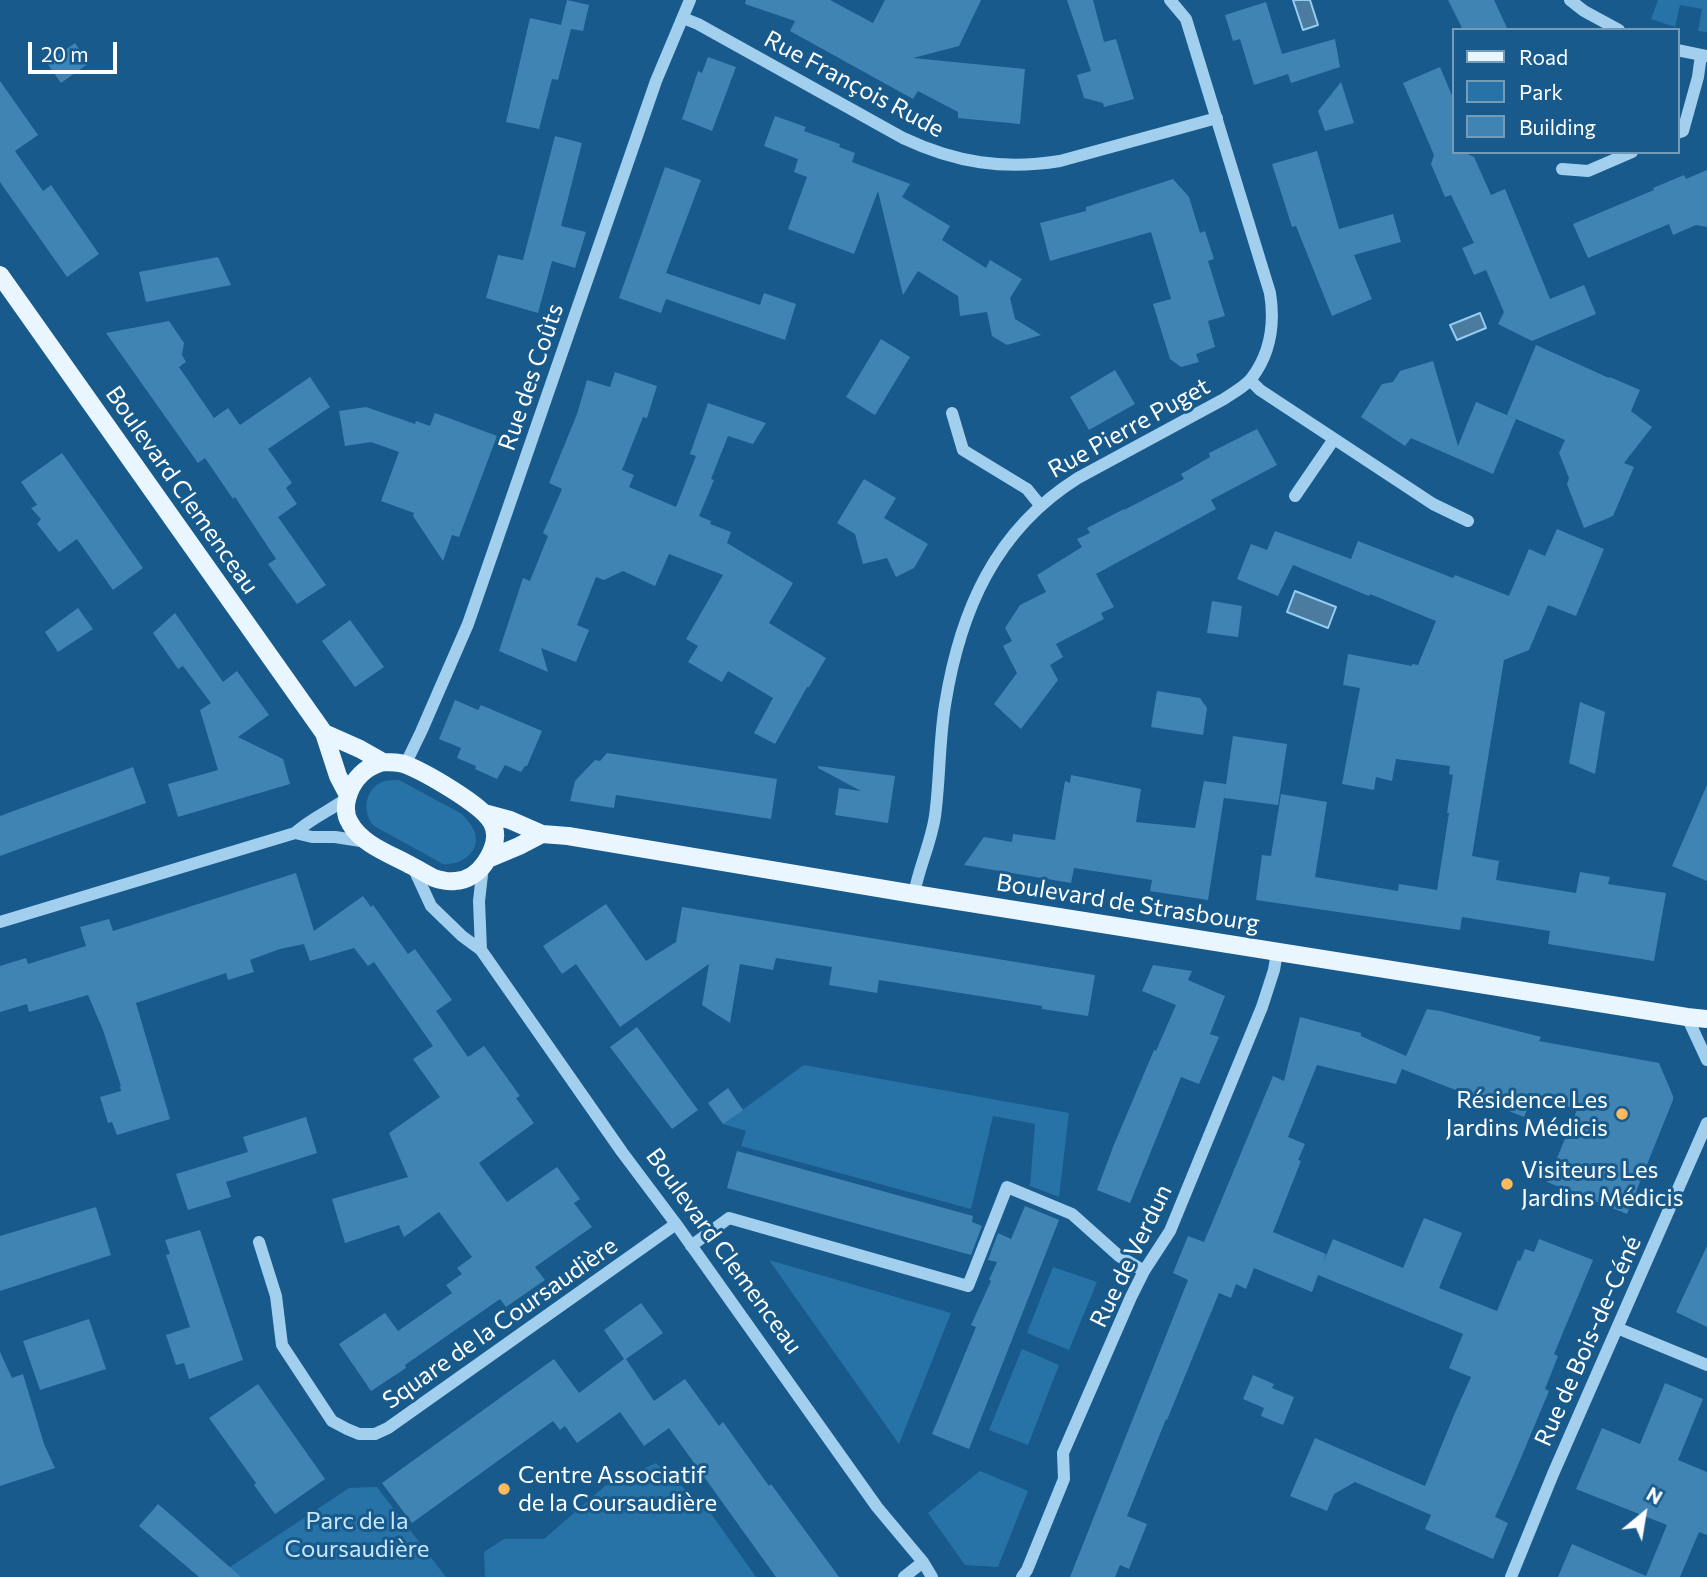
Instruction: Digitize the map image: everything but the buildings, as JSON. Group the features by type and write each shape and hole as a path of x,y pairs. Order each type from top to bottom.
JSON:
{"main road":[{"name":"Boulevard Clemenceau","path":"0,275 324,733 347,797"},
{"path":"324,733 383,762"},
{"path":"383,762 405,765 462,796 492,823 494,847 485,862 471,876 461,881 449,882 434,878 368,842 355,832 348,821 347,797 363,771 383,762"},
{"name":"Boulevard de Strasbourg","path":"484,813 510,820 542,834 568,836 914,894 1707,1019"},
{"path":"485,862 542,834"}],"street":[{"name":"Rue des Coûts","path":"405,765 468,624 656,81 690,0"},
{"name":"Rue Pierre Puget","path":"914,894 934,821 945,706 960,640 979,587 992,562 1025,520 1057,491 1224,400 1250,380 1267,348 1273,314 1270,293 1186,19 1170,0"},
{"path":"1570,0 1615,28"},
{"name":"Rue François Rude","path":"683,18 903,138 950,157 1002,166 1035,165 1060,161 1217,118"},
{"path":"1679,50 1704,55 1683,131 1679,132"},
{"path":"1562,169 1588,171 1627,154"},
{"path":"1250,380 1260,390 1433,504 1468,521"},
{"path":"951,413 964,450 1027,489 1040,505"},
{"path":"1295,496 1334,439"},
{"path":"0,922 295,833 347,797"},
{"path":"295,833 368,842"},
{"path":"481,950 479,901 485,862"},
{"name":"Boulevard Clemenceau","path":"413,866 431,906 481,950 622,1152 877,1507 923,1562 932,1577"},
{"name":"Rue de Verdun","path":"1022,1577 1064,1479 1063,1453 1131,1297 1170,1231 1262,1007 1277,952"},
{"path":"1687,1017 1707,1060"},
{"name":"Rue de Bois-de-Céné","path":"1511,1577 1553,1474 1707,1123"},
{"path":"691,1246 729,1218 968,1286 1007,1187 1072,1214 1119,1256 1144,1271"},
{"name":"Square de la Coursaudière","path":"259,1242 276,1296 282,1345 332,1421 359,1434 374,1434 388,1428 676,1224"},
{"path":"1617,1328 1707,1365"},
{"path":"904,1577 923,1562"}],"green space":[{"path":"1658,0 1707,0 1707,32 1698,31 1702,9 1680,5 1675,27 1651,19"},
{"path":"399,780 462,814 473,828 476,840 475,847 467,857 456,863 443,864 374,826 367,808 371,790 382,782"},
{"path":"804,1065 1069,1113 1059,1197 1030,1186 1035,1124 993,1116 971,1209 741,1146 746,1131 723,1124"},
{"path":"769,1260 951,1313 899,1444"},
{"path":"1053,1267 1097,1282 1069,1350 1027,1333"},
{"path":"1022,1349 1059,1365 1028,1445 989,1430"},
{"path":"656,1463 710,1512 756,1577 485,1577 484,1552 504,1539 544,1539 605,1486"},
{"path":"980,1471 1028,1491 998,1567 965,1565 928,1513"},
{"name":"Parc de la Coursaudière","path":"377,1487 446,1577 221,1577 230,1567 349,1488"}],"shaded area":[{"path":"1293,0 1310,0 1318,25 1303,30"},
{"path":"1480,313 1486,328 1457,340 1450,325"},
{"path":"1295,591 1336,607 1328,628 1287,612"}],"place":[{"name":"Résidence Les Jardins Médicis","path":"1622,1114"},
{"name":"Visiteurs Les Jardins Médicis","path":"1507,1184"},
{"name":"Centre Associatif de la Coursaudière","path":"504,1489"}]}
